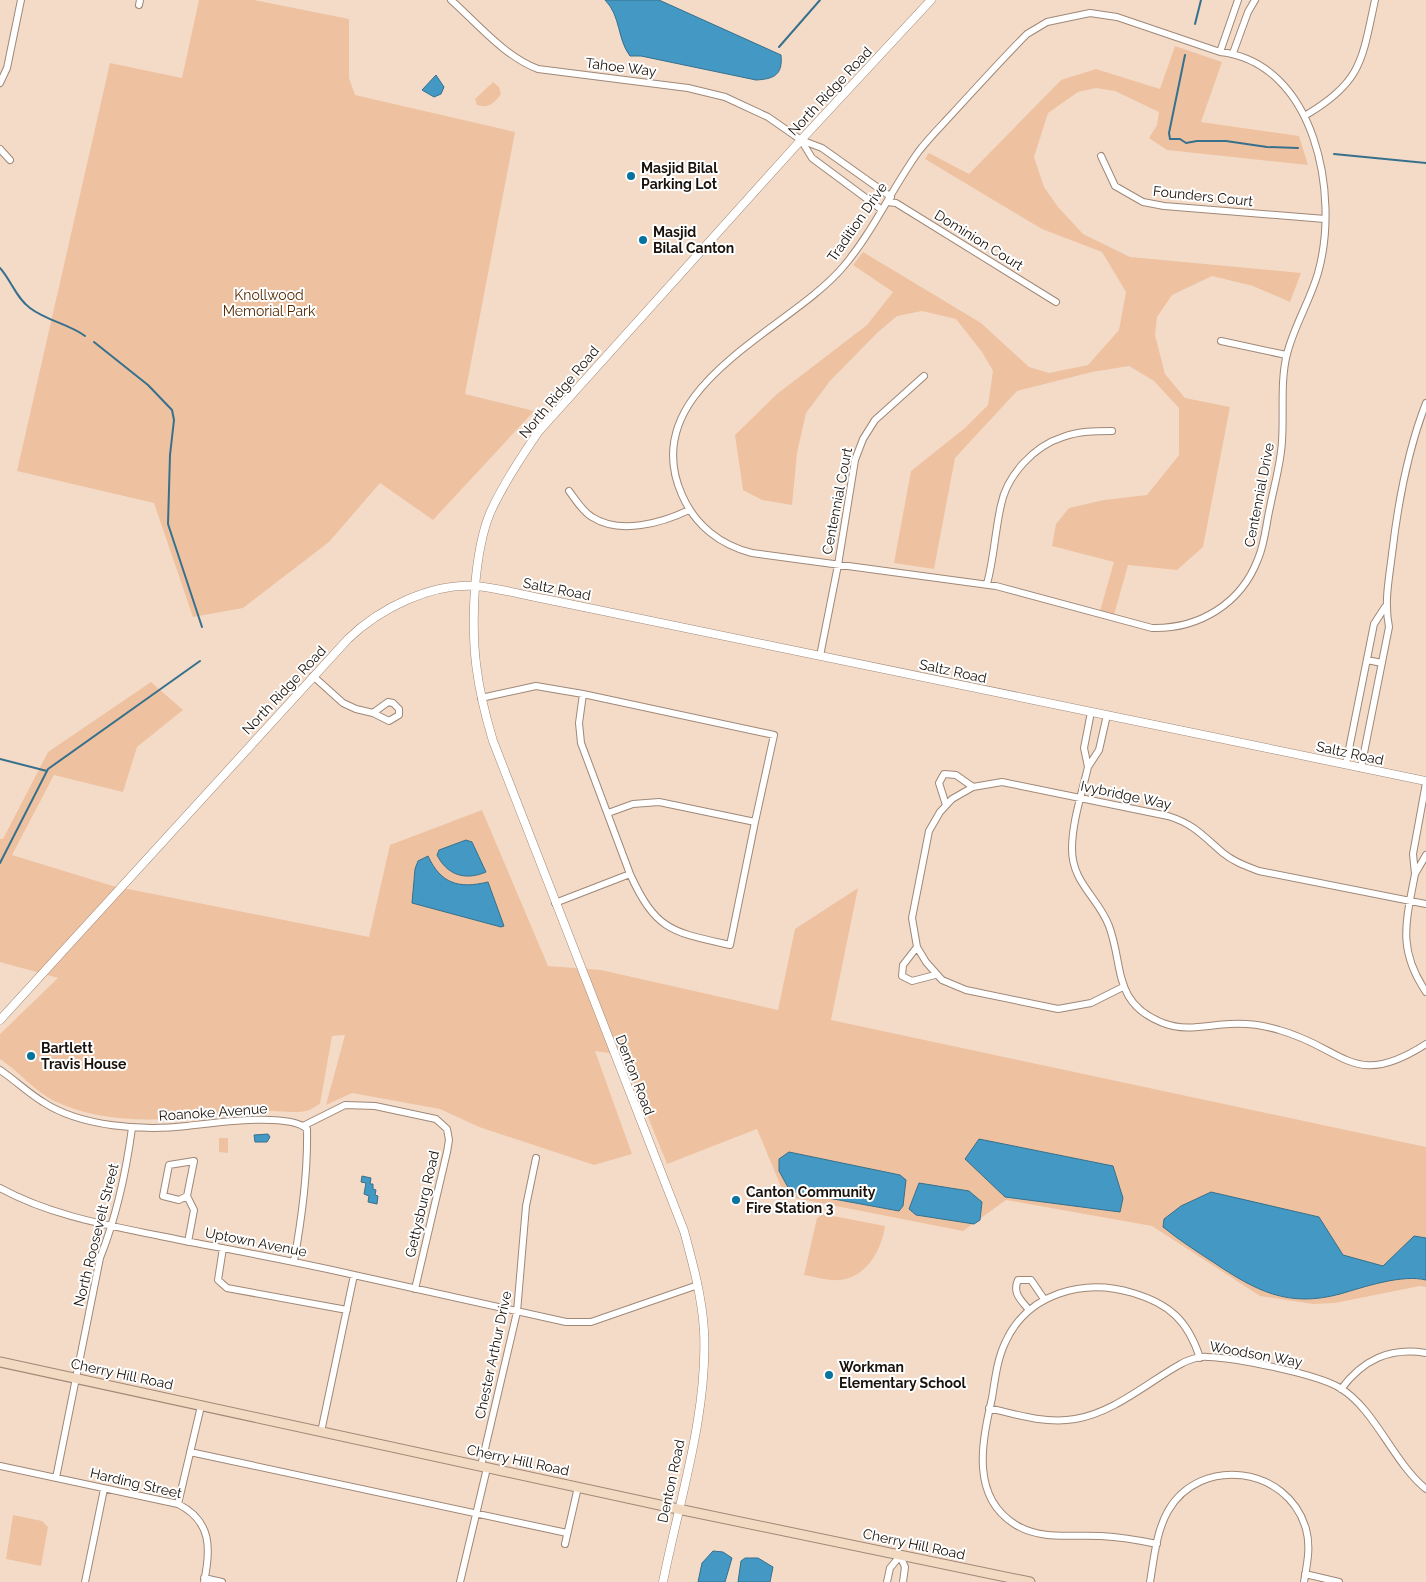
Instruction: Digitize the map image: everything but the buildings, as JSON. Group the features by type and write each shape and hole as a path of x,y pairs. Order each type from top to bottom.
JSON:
{"main road":[{"name":"Cherry Hill Road","path":"0,1362 678,1509 1030,1582"}],"street":[{"path":"0,83 7,68 22,0"},
{"name":"Tahoe Way","path":"451,0 513,56 525,64 538,69 688,88 724,97 768,117 801,140"},
{"name":"North Ridge Road","path":"0,1020 153,855 166,837 313,676 359,629 374,617 397,604 428,593 476,586 481,549 490,514 539,431 801,140 931,0"},
{"path":"1220,52 1238,0"},
{"path":"1234,53 1248,12 1255,0"},
{"path":"1306,115 1339,93 1352,78 1360,63 1375,0"},
{"name":"Tradition Drive","path":"838,565 752,553 733,547 702,526 689,510 676,480 674,453 678,430 692,400 702,387 734,355 808,300 832,279 854,252 920,150 996,65 1027,34 1047,22 1075,15 1099,14 1117,17 1220,52 1234,53"},
{"name":"Centennial Drive","path":"838,565 987,584 1152,628 1174,627 1193,623 1219,610 1239,592 1259,558 1282,443 1286,355 1318,273 1325,219 1322,168 1306,124 1306,115 1289,91 1270,72 1234,53"},
{"path":"801,140 812,158 882,210"},
{"name":"Dominion Court","path":"801,140 822,148 889,199 1056,302"},
{"path":"0,149 10,160"},
{"name":"Founders Court","path":"1101,156 1115,186 1143,202 1164,206 1325,219"},
{"path":"1221,341 1286,355"},
{"name":"Centennial Court","path":"820,656 838,565 855,460 863,438 875,420 924,376"},
{"path":"1361,768 1389,627 1385,607 1404,473 1414,436 1426,404"},
{"path":"987,584 1001,504 1007,487 1023,463 1043,446 1062,437 1080,432 1112,432"},
{"path":"569,491 579,505 593,518 612,523 635,526 650,524 689,510"},
{"name":"Saltz Road","path":"476,586 1426,782"},
{"name":"Denton Road","path":"476,586 473,646 481,698 497,754 684,1231 698,1285 704,1330 702,1381 695,1432 663,1582"},
{"path":"1346,764 1374,624 1385,607"},
{"path":"1367,660 1382,663"},
{"path":"313,676 343,702 356,709 373,713"},
{"path":"481,698 536,686 583,694 774,735 730,945 688,935 667,926 645,905 630,874 581,743 579,723 583,694"},
{"path":"1088,767 1084,748 1092,712"},
{"path":"1107,715 1099,750 1088,767 1080,798 1072,849 1075,872 1081,885 1102,913 1109,927 1123,987 1141,1010 1167,1024 1188,1028 1240,1024 1268,1027 1301,1038 1343,1060 1359,1064 1393,1062 1426,1044"},
{"path":"973,787 956,775 944,774 939,783 946,805 929,831 922,863 912,914 917,947 935,975 953,986 966,990 1058,1009 1091,1003 1123,987"},
{"path":"1426,782 1413,854 1415,874 1410,901 1406,948 1415,976 1426,992"},
{"name":"Ivybridge Way","path":"946,805 959,794 973,787 994,783 1008,783 1168,816 1185,822 1203,833 1224,854 1238,863 1259,871 1426,904"},
{"path":"608,813 646,802 755,822"},
{"path":"1415,874 1426,854"},
{"path":"555,903 630,874"},
{"path":"917,947 903,966 902,976 912,981 935,975"},
{"name":"Roanoke Avenue","path":"0,1070 43,1102 60,1111 85,1119 132,1128 163,1128 270,1120 298,1122 304,1126"},
{"name":"Gettysburg Road","path":"304,1126 313,1123 335,1109 354,1104 436,1119 447,1129 449,1140 447,1152 415,1289"},
{"path":"294,1261 305,1189 307,1129 304,1126"},
{"name":"North Roosevelt Street","path":"56,1478 100,1258 112,1227 126,1177 132,1128"},
{"name":"Chester Arthur Drive","path":"460,1582 517,1312 526,1206 536,1158"},
{"path":"188,1196 179,1200 163,1196 169,1164 194,1161 188,1196 194,1210 188,1242"},
{"name":"Uptown Avenue","path":"0,1188 18,1198 46,1208 112,1227 294,1261 566,1322 591,1322 698,1285"},
{"path":"223,1248 218,1280 226,1288 347,1310"},
{"path":"321,1432 354,1275"},
{"path":"1029,1310 1016,1294 1015,1288 1018,1280 1031,1280 1044,1299"},
{"path":"1157,1544 1108,1536 1041,1535 1021,1528 1006,1519 988,1495 982,1472 982,1453 989,1408 1005,1342 1029,1310 1044,1299 1066,1290 1085,1287 1110,1288 1145,1296 1164,1306 1180,1318 1193,1337 1200,1358"},
{"path":"1341,1389 1355,1371 1371,1361 1390,1353 1415,1351 1426,1353"},
{"name":"Woodson Way","path":"989,1408 1050,1420 1080,1418 1103,1409 1180,1364 1200,1358 1229,1360 1311,1376 1341,1389 1363,1409 1408,1472 1426,1489"},
{"path":"178,1504 201,1406"},
{"path":"190,1452 567,1533"},
{"name":"Harding Street","path":"0,1466 178,1504 188,1509 202,1525 209,1551 204,1580"},
{"path":"1150,1582 1157,1544 1167,1512 1188,1488 1202,1480 1218,1475 1233,1474 1250,1476 1278,1489 1299,1512 1308,1536 1308,1556 1304,1582"},
{"path":"565,1544 578,1487"},
{"path":"85,1582 104,1489"},
{"path":"887,1582 890,1568 900,1556 905,1568 903,1582"},
{"path":"1305,1574 1339,1582"},
{"path":"204,1580 222,1582"}],"green space":[{"name":"Knollwood Memorial Park","path":"199,0 254,0 349,19 349,78 355,95 515,132 465,394 534,411 433,520 380,483 329,542 243,608 193,617 154,503 17,471 110,63 182,78"},
{"path":"1175,46 1222,62 1201,122 1299,136 1308,165 1167,150 1149,138 1157,125 1159,112 1115,91 1096,88 1078,92 1048,113 1034,157 1044,187 1058,207 1083,234 1130,257 1301,273 1290,302 1253,286 1212,276 1172,295 1157,317 1155,335 1165,374 1185,398 1230,407 1203,547 1177,570 1128,565 1114,615 1100,611 1114,562 1052,546 1056,524 1069,508 1104,500 1147,495 1179,455 1179,408 1154,381 1129,366 1092,372 1017,391 955,458 934,569 894,563 911,471 965,428 988,405 993,371 982,352 956,319 922,311 897,316 877,333 830,381 806,413 797,453 792,505 762,500 743,490 735,435 777,394 867,325 893,292 853,265 863,252 981,323 1029,367 1049,373 1088,365 1119,330 1126,292 1102,252 1042,229 925,159 929,153 969,174 1061,80 1096,69 1160,89"},
{"path":"493,82 499,87 501,94 488,106 477,105 475,99"},
{"path":"151,682 183,710 137,747 123,792 54,775 12,855 113,886 369,937 390,845 482,810 548,966 601,970 778,1010 795,929 858,888 831,1020 1426,1147 1426,1287 1420,1286 1335,1303 1313,1304 1260,1296 1152,1226 1006,1200 963,1231 785,1196 757,1129 667,1164 623,1055 595,1051 632,1154 594,1165 479,1127 440,1109 352,1093 326,1105 345,1035 332,1036 320,1104 306,1111 256,1111 151,1120 101,1116 77,1110 54,1101 0,1059 0,1034 58,978 0,962 0,839 3,839 48,752"},
{"path":"219,1138 228,1138 228,1153 219,1152"},
{"path":"823,1214 885,1226 877,1252 872,1260 858,1274 850,1278 831,1280 804,1275 817,1218"},
{"path":"13,1515 42,1521 48,1527 41,1566 6,1559"}],"water":[{"path":"605,0 659,0 781,55 779,71 772,77 756,80 641,56 630,56 623,42 614,13"},
{"path":"436,75 444,87 441,94 434,97 422,90"},
{"path":"466,840 472,842 486,872 478,875 464,876 451,872 441,862 437,855 439,850"},
{"path":"428,856 439,873 452,882 468,885 488,882 504,926 501,927 412,903 415,869 418,861"},
{"path":"268,1134 270,1137 267,1142 255,1142 254,1135"},
{"path":"979,1139 1113,1166 1123,1198 1120,1212 1005,1197 965,1159"},
{"path":"789,1152 900,1175 906,1180 903,1206 899,1211 790,1191 779,1171 779,1159"},
{"path":"362,1176 371,1178 370,1184 373,1184 373,1189 376,1190 375,1195 378,1196 377,1204 368,1202 369,1196 364,1194 366,1183 361,1182"},
{"path":"919,1183 969,1191 982,1202 980,1220 974,1224 916,1215 909,1209"},
{"path":"1211,1192 1319,1217 1343,1255 1383,1266 1414,1236 1426,1238 1426,1280 1395,1280 1321,1298 1304,1299 1288,1298 1258,1289 1229,1272 1163,1227 1164,1219 1181,1206"},
{"path":"713,1551 723,1552 732,1558 725,1582 698,1582 702,1563"},
{"path":"745,1558 758,1558 773,1567 770,1582 738,1582 741,1561"}],"waterway":[{"path":"779,47 820,0"},
{"path":"1195,24 1201,0"},
{"path":"1185,55 1169,133 1170,139 1180,139 1186,143 1226,141 1267,147 1298,148"},
{"path":"1334,154 1426,163"},
{"path":"0,268 25,304 44,316 85,336"},
{"path":"94,342 148,385 172,410 174,420 170,455 168,524 202,627"},
{"path":"0,863 48,769 200,661"},
{"path":"0,759 47,771"}],"place":[{"name":"Masjid Bilal Parking Lot","path":"631,176"},
{"name":"Masjid Bilal Canton","path":"643,240"},
{"name":"Bartlett Travis House","path":"31,1056"},
{"name":"Canton Community Fire Station 3","path":"736,1200"},
{"name":"Workman Elementary School","path":"829,1375"}]}
